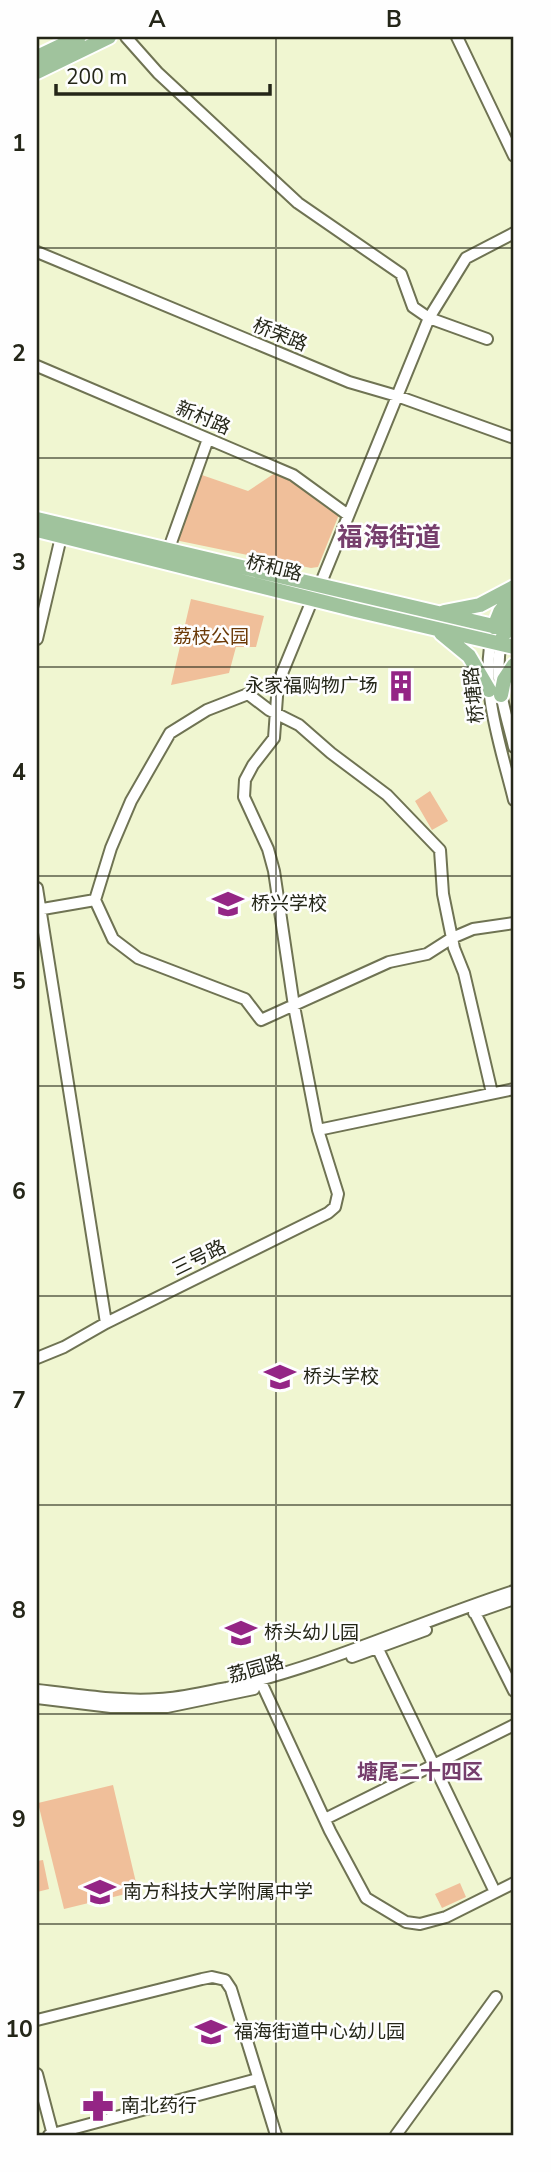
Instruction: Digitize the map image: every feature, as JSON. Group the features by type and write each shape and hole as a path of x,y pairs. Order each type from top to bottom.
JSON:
{"main road":[{"path":"37,72 79,37"},
{"path":"37,57 109,37"},
{"name":"桥和路","path":"37,519 317,592 397,620 437,630 503,637"},
{"name":"桥和路","path":"37,530 317,592 401,604 438,613 503,637"},
{"path":"438,613 480,605 514,587"},
{"path":"503,637 505,604 514,593"},
{"path":"397,620 401,604"},
{"path":"503,637 514,613"},
{"path":"437,630 469,656 495,693 514,665"}],"street":[{"path":"125,37 158,73 298,202 401,274 413,307 429,318 487,339"},
{"path":"457,37 513,148"},
{"path":"514,233 466,258 429,318 278,683 274,738 245,780 244,797 268,849 274,871 294,1006 318,1130 514,1088"},
{"name":"桥荣路","path":"37,252 336,377 514,438"},
{"name":"新村路","path":"37,366 293,475 348,515"},
{"path":"168,551 208,439"},
{"path":"37,639 61,537"},
{"name":"桥塘路","path":"503,637 495,693 514,800"},
{"name":"桥塘路","path":"495,693 514,747"},
{"path":"492,1093 464,973 454,948 452,938 443,894 440,850 387,794 331,753 299,725 269,710 247,694 207,710 170,733 131,801 111,848 95,900 113,939 138,958 245,999 261,1020 389,962 427,954 452,938 473,929 514,923"},
{"path":"37,888 106,1323"},
{"path":"39,910 95,900"},
{"name":"三号路","path":"41,1356 64,1347 106,1323 328,1213 335,1207 338,1194 318,1130"},
{"path":"473,1609 514,1591"},
{"path":"473,1609 514,1599"},
{"path":"473,1609 514,1691"},
{"name":"荔园路","path":"37,1698 111,1706 167,1707 261,1684 473,1609"},
{"path":"376,1644 495,1892"},
{"path":"261,1684 366,1898 406,1922 430,1923 514,1883"},
{"name":"荔园路","path":"37,1690 104,1698 158,1700 261,1684"},
{"path":"325,1819 514,1725"},
{"path":"37,2020 186,1982 219,1978 228,1983 231,1989 276,2135"},
{"path":"396,2135 496,1997"},
{"path":"37,2074 52,2135 258,2082"},
{"path":"74,2135 258,2082"}],"green space":[{"path":"278,471 340,512 318,567 311,568 175,540 199,474 248,491"},
{"name":"荔枝公园","path":"191,599 264,616 256,647 236,647 229,673 171,685"},
{"path":"430,791 448,821 432,830 415,801"},
{"path":"113,1785 138,1891 64,1909 38,1803"},
{"path":"43,1860 49,1889 37,1892 37,1861"},
{"path":"460,1883 466,1897 442,1908 435,1894"}],"place":[{"name":"永家福购物广场","path":"401,686"},
{"name":"桥兴学校","path":"228,904"},
{"name":"桥头学校","path":"280,1377"},
{"name":"桥头幼儿园","path":"241,1633"},
{"name":"南方科技大学附属中学","path":"100,1892"},
{"name":"福海街道中心幼儿园","path":"211,2032"},
{"name":"南北药行","path":"98,2106"}],"district":[{"name":"福海街道","path":"389,537"},
{"name":"塘尾二十四区","path":"420,1772"}]}
